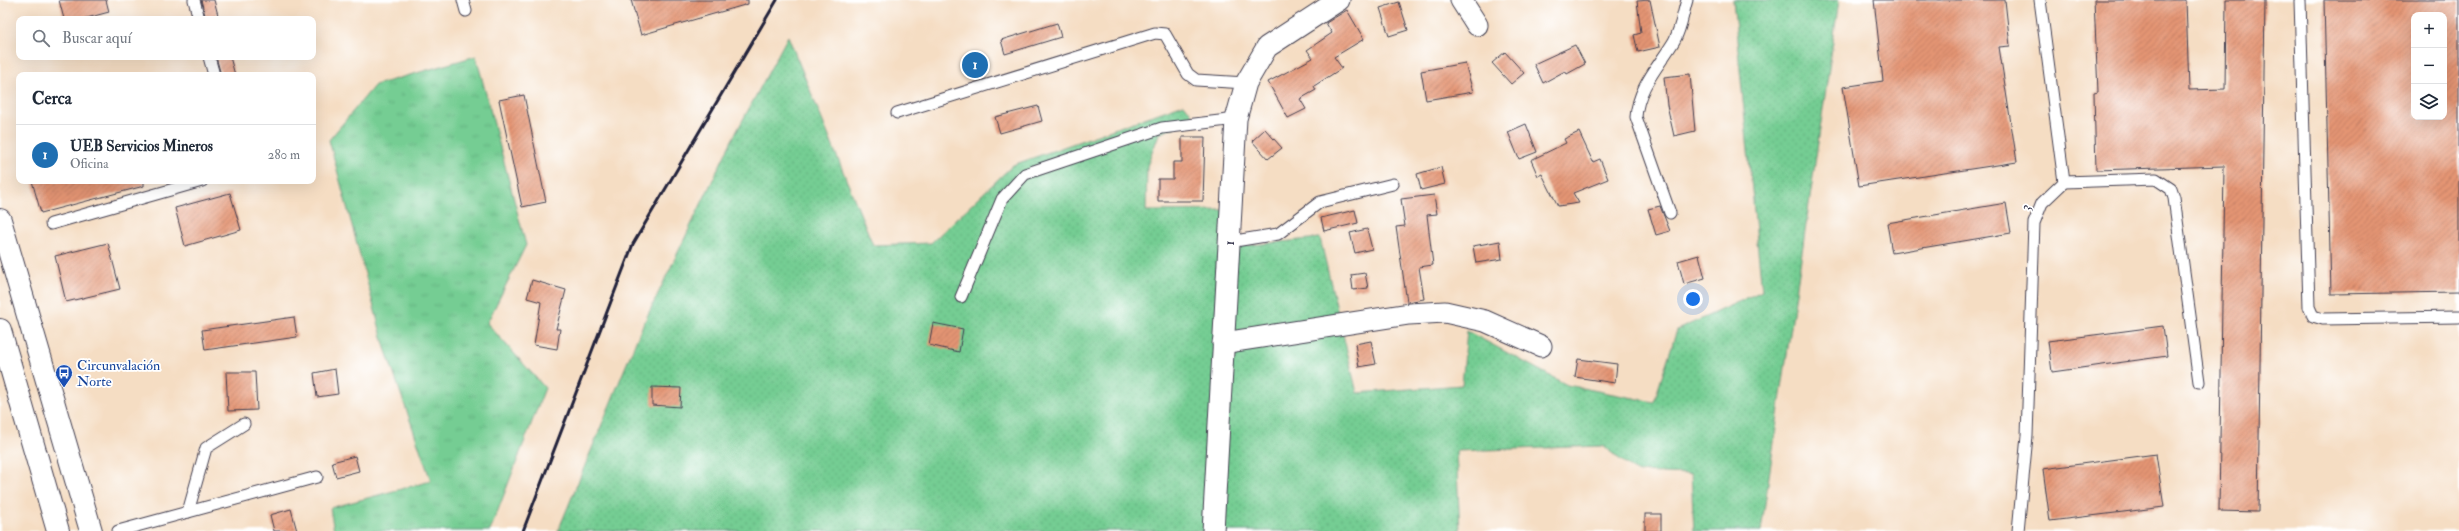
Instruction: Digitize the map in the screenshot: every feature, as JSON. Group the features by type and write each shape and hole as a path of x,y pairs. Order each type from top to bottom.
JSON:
{"highway":[{"path":"0,220 91,531"},
{"path":"0,330 7,379 58,531"}],"street":[{"name":"1","path":"1213,531 1236,119 1246,83 1266,47 1339,0"},
{"path":"1461,0 1476,25"},
{"path":"1223,343 1409,314 1445,312 1485,321 1541,346"}],"lane":[{"path":"194,0 198,16"},
{"path":"1670,213 1636,117 1637,104 1649,79 1674,40 1687,0"},
{"path":"2040,0 2064,182 2156,179 2171,189 2174,198 2199,382"},
{"path":"2300,0 2309,307 2313,316 2323,319 2459,317"},
{"path":"897,113 1155,33 1165,34 1188,74 1196,80 1246,83"},
{"path":"210,60 213,72"},
{"path":"961,298 1002,199 1025,174 1162,128 1236,119"},
{"name":"3","path":"2018,531 2026,436 2034,223 2042,204 2064,182"},
{"path":"51,224 191,184"},
{"path":"1229,242 1278,234 1320,202 1393,184"},
{"path":"188,512 206,448 244,424"},
{"path":"118,531 317,476"}],"green space":[{"path":"1733,0 1839,0 1761,531 1694,531 1691,474 1636,472 1603,446 1456,451 1460,531 558,531 641,329 731,142 788,36 873,245 931,243 1013,165 1184,104 1195,118 1159,134 1147,166 1146,211 1225,210 1222,248 1320,238 1357,393 1462,385 1467,331 1567,385 1654,402 1677,330 1762,291"},
{"path":"476,56 526,245 487,323 545,388 490,531 334,531 330,508 431,481 385,348 329,140 375,85"}],"building":[{"path":"59,0 106,0 109,12 94,16 63,16"},
{"path":"201,0 214,0 218,16 205,16"},
{"path":"631,0 748,0 748,4 641,35"},
{"path":"1650,0 1660,47 1638,52 1634,35 1641,33 1637,1"},
{"path":"1874,0 2005,0 2010,46 1999,47 2017,162 1859,186 1843,87 1883,81"},
{"path":"2094,0 2186,0 2189,90 2225,89 2226,0 2265,0 2258,512 2219,511 2224,166 2096,170 2094,93 2098,92"},
{"path":"2324,0 2459,0 2459,292 2331,294"},
{"path":"1399,2 1408,30 1389,36 1380,8"},
{"path":"1347,10 1364,39 1334,57 1342,68 1314,86 1316,90 1300,99 1306,109 1288,118 1268,82 1313,58 1307,50 1332,33 1326,23"},
{"path":"1057,23 1061,37 1005,54 1001,40"},
{"path":"1575,45 1585,64 1567,74 1565,71 1543,83 1534,64"},
{"path":"1505,52 1524,73 1511,84 1492,63"},
{"path":"217,60 231,60 234,72 220,72"},
{"path":"1465,63 1473,92 1426,100 1421,71"},
{"path":"1690,74 1695,131 1674,136 1667,105 1664,77"},
{"path":"524,95 546,202 522,207 499,100"},
{"path":"1038,106 1042,121 1000,133 995,117"},
{"path":"1526,124 1537,152 1519,159 1508,132"},
{"path":"1265,129 1282,148 1268,159 1252,141"},
{"path":"1579,132 1593,162 1600,159 1608,179 1573,193 1579,203 1558,206 1542,174 1538,176 1531,160 1566,143 1564,139"},
{"path":"1182,137 1205,137 1203,201 1158,201 1158,179 1173,179 1173,162 1182,162"},
{"path":"1441,167 1445,184 1421,190 1417,174"},
{"path":"33,184 144,184 144,186 41,213"},
{"path":"230,193 241,230 185,246 175,208"},
{"path":"1434,195 1437,214 1427,215 1433,265 1419,267 1424,299 1407,302 1396,227 1405,226 1401,199"},
{"path":"2006,203 2011,233 1892,253 1887,223"},
{"path":"1660,206 1670,231 1656,235 1648,209"},
{"path":"1355,210 1358,223 1324,231 1321,218"},
{"path":"1367,229 1372,249 1355,253 1350,233"},
{"path":"1500,241 1502,259 1476,263 1473,246"},
{"path":"108,243 120,289 66,302 55,256"},
{"path":"1699,255 1705,278 1684,284 1678,261"},
{"path":"1365,273 1368,288 1353,290 1351,275"},
{"path":"532,280 566,290 556,329 560,329 557,349 534,345 541,302 527,298"},
{"path":"294,317 297,337 205,350 202,330"},
{"path":"933,323 963,329 959,352 929,345"},
{"path":"2163,326 2167,356 2052,372 2048,341"},
{"path":"1371,341 1376,364 1359,367 1355,344"},
{"path":"1578,359 1617,364 1615,383 1575,377"},
{"path":"335,369 338,394 317,397 314,373"},
{"path":"226,372 255,372 257,410 228,411"},
{"path":"652,387 681,388 680,407 652,405"},
{"path":"2156,454 2164,507 2050,521 2043,469"},
{"path":"355,456 359,471 336,477 332,462"},
{"path":"291,509 297,531 274,531 270,515"},
{"path":"1645,514 1661,514 1661,531 1645,531"}],"railway":[{"path":"523,531 633,244 777,0"}],"place":[{"name":"UEB Servicios Mineros","path":"975,65"},
{"name":"Circunvalación Norte","path":"64,388"}]}
